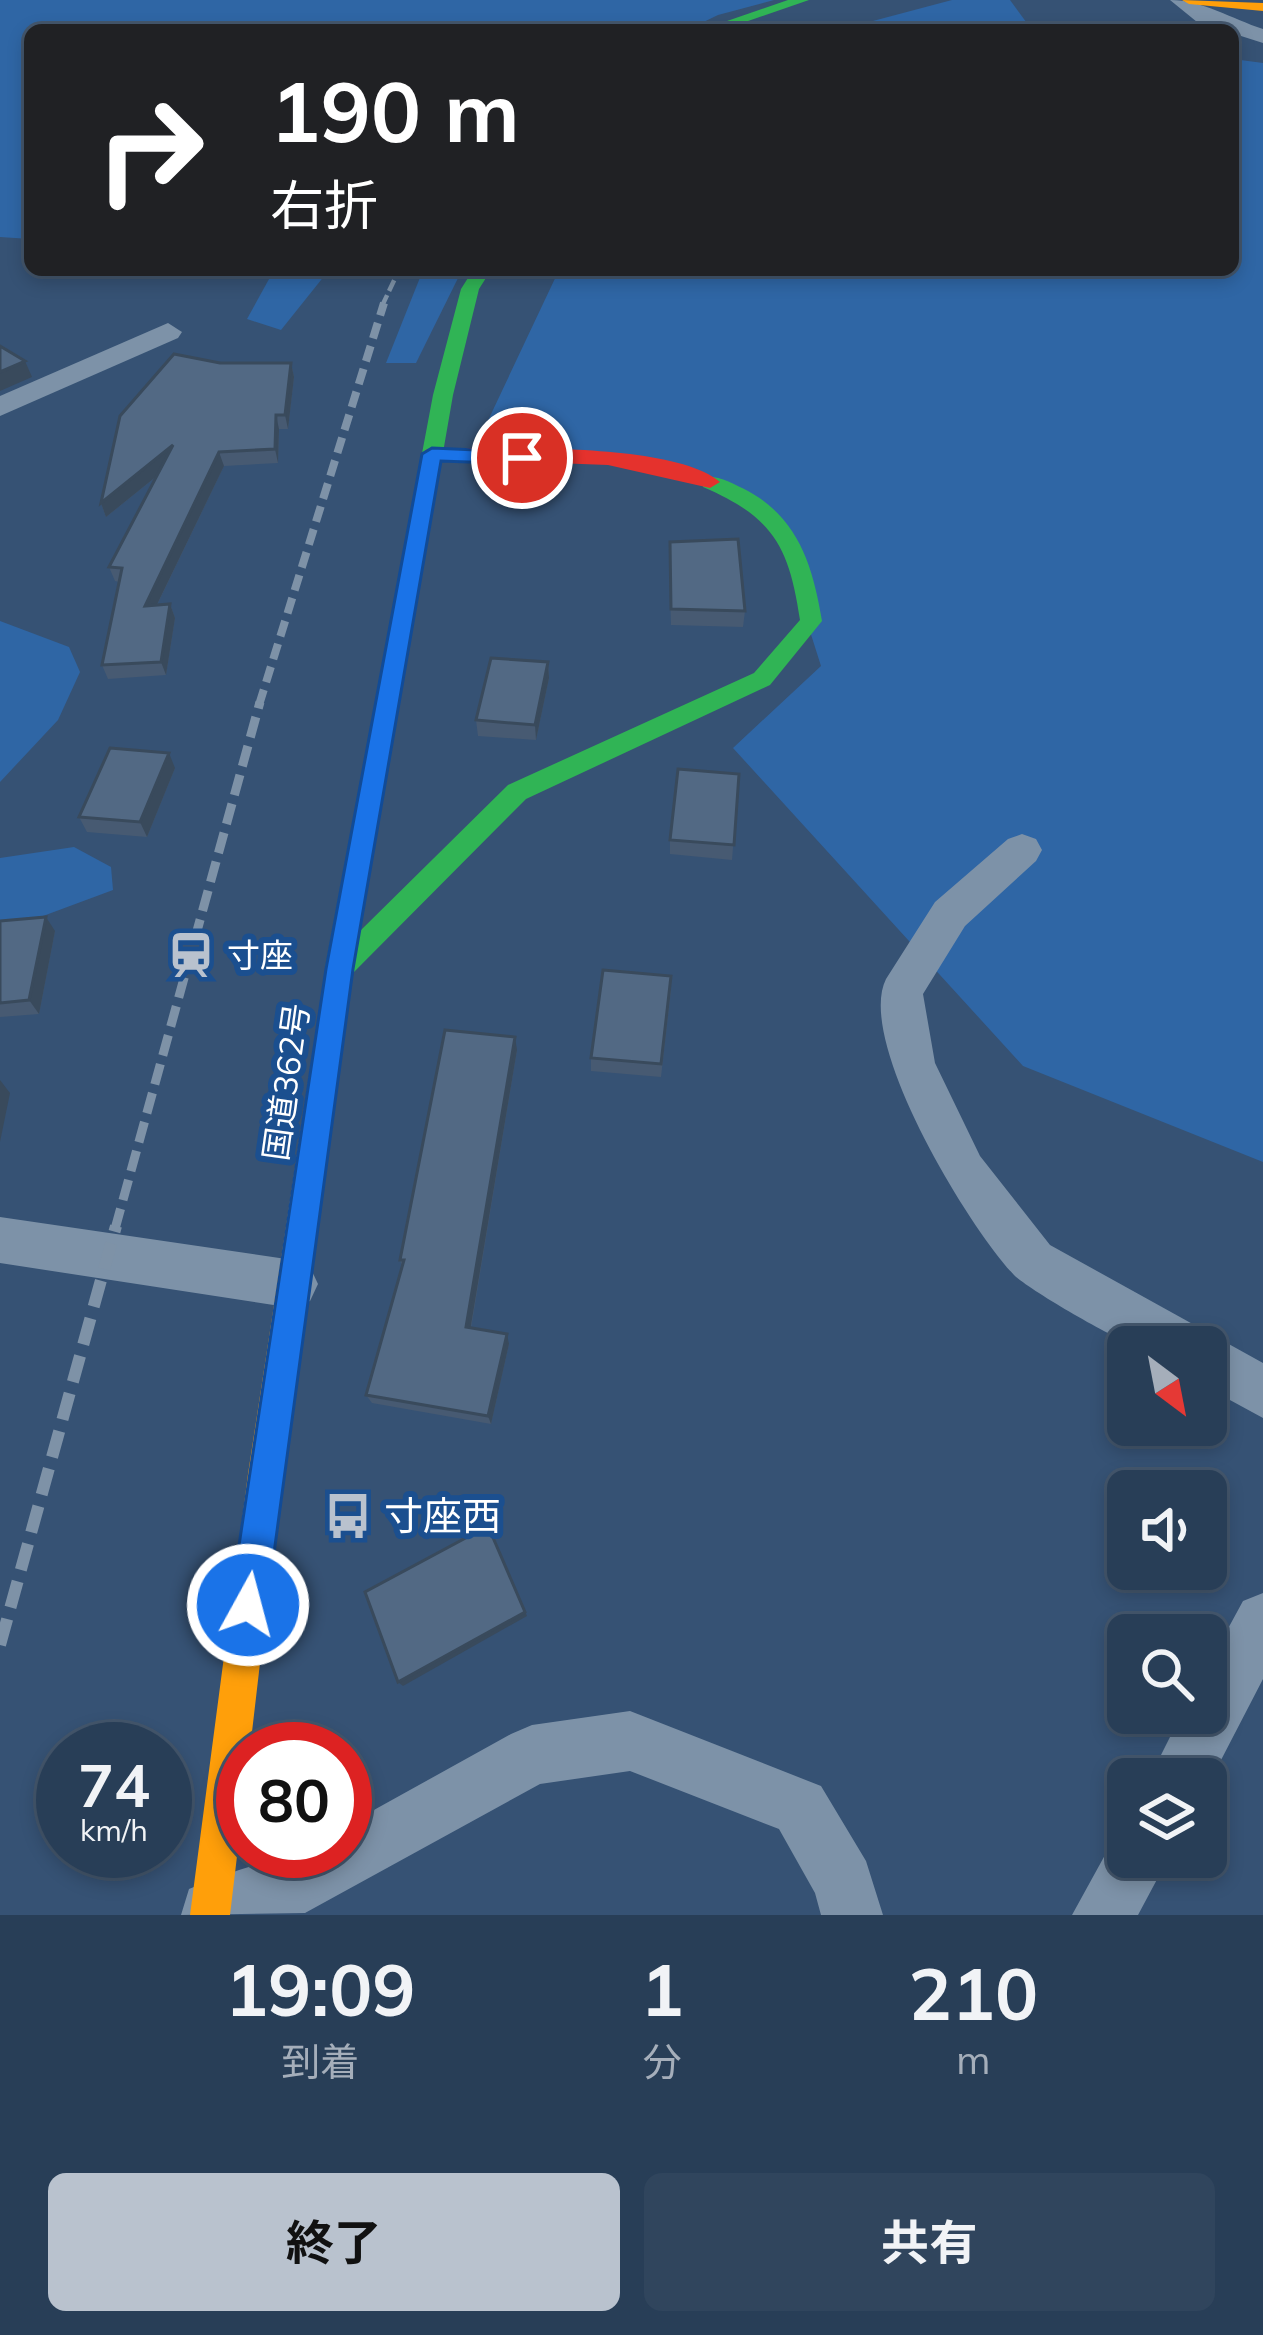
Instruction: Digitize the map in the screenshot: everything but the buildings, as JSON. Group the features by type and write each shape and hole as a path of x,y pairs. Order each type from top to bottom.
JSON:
{"main road":[{"path":"727,24 802,0"},
{"path":"1185,0 1263,7"},
{"name":"国道362号","path":"211,1913 339,969 432,454 470,290 478,276"},
{"path":"339,969 518,792 762,679 811,622 801,556 775,521 728,484 657,463 432,454"}],"street":[{"path":"1185,0 1204,17 1226,24"},
{"path":"0,407 168,332"},
{"path":"1022,850 950,914 901,992 913,1064 964,1171 1033,1261 1147,1326"},
{"path":"0,1240 293,1284"},
{"path":"1227,1372 1263,1392"},
{"path":"1190,1758 1263,1621"},
{"path":"211,1913 305,1882 532,1755 630,1741 800,1807 844,1883 852,1915"},
{"path":"1103,1915 1125,1878"}],"shaded area":[{"path":"0,0 774,0 699,24 24,24 24,239 0,237"},
{"path":"952,0 1010,0 1028,24 862,24"},
{"path":"1239,60 1263,63 1263,1162 1023,1066 733,748 821,666 775,521 657,463 518,444 484,429 556,276 1239,276"},
{"path":"271,276 324,276 281,330 247,319"},
{"path":"421,276 459,276 416,363 386,363"},
{"path":"0,621 69,647 80,672 58,720 0,782"},
{"path":"74,847 111,867 113,890 0,932 0,858"}],"railway":[{"path":"382,306 396,276"},
{"path":"259,705 384,303"},
{"path":"115,1229 260,702"},
{"path":"0,1645 116,1226"}],"traffic: fast":[{"path":"727,24 802,0"},
{"path":"337,985 443,395 470,289 478,276"},
{"path":"339,969 517,792 762,679 811,621 802,571 785,534 756,505 710,482"}],"traffic: slow":[{"path":"1189,0 1263,7"},
{"path":"210,1915 265,1474 337,985"}],"traffic: jam":[{"path":"432,454 608,459 710,482"}],"place":[{"name":"寸座","path":"191,955"},
{"name":"寸座西","path":"348,1516"}],"route":[{"path":"248,1605 339,969 432,454 522,458"}]}
